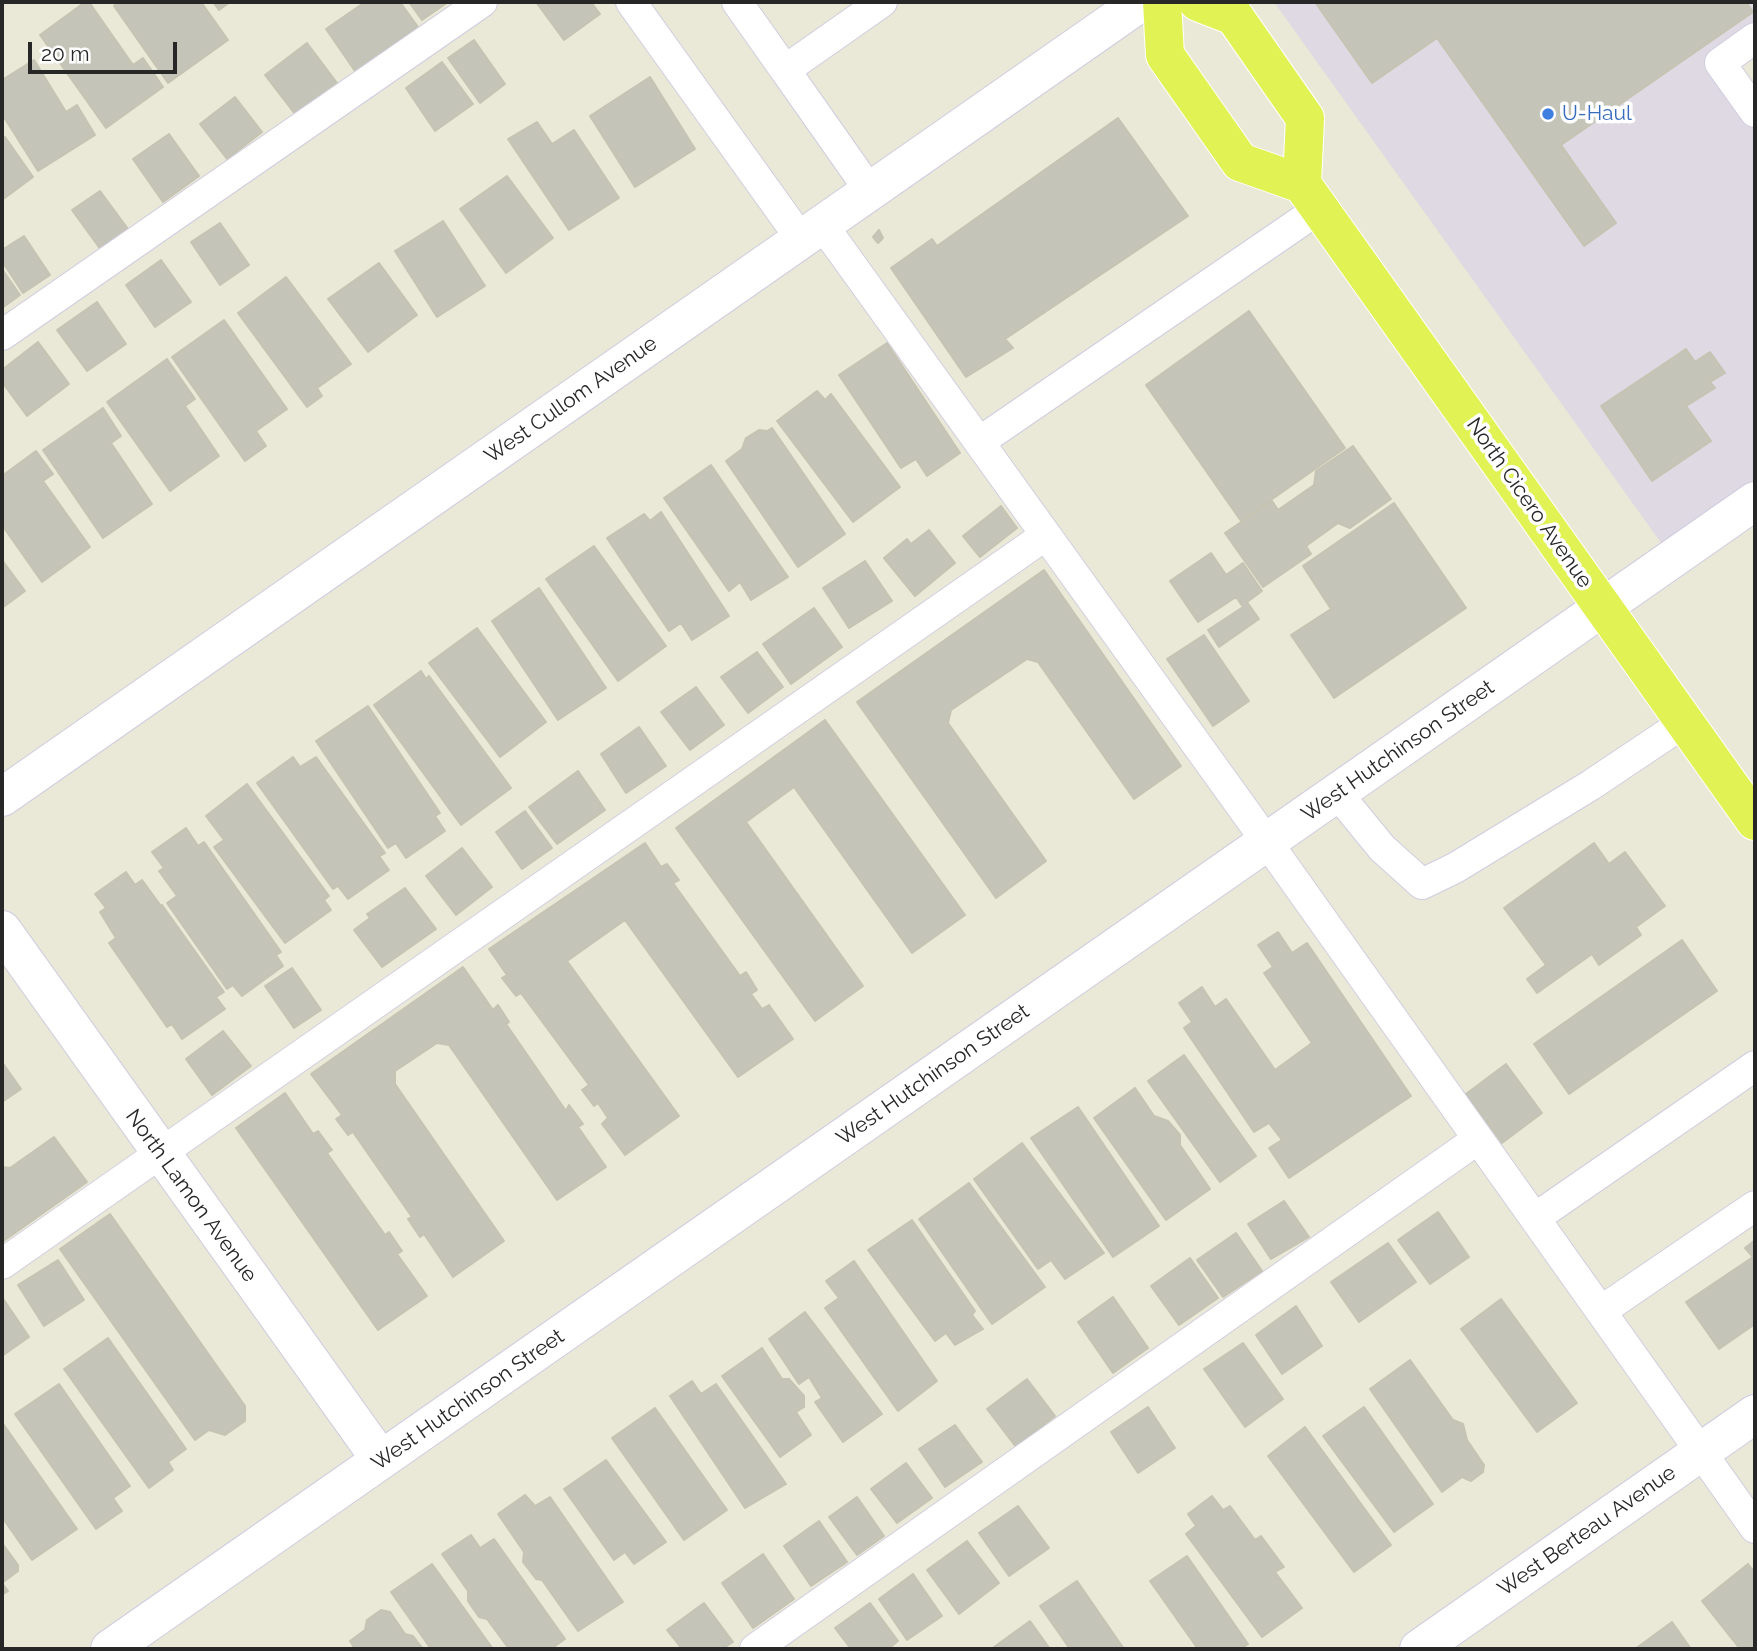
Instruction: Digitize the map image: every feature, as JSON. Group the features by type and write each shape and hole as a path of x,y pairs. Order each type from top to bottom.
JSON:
{"main road":[{"path":"1162,2 1166,55 1240,162 1310,197"},
{"path":"1198,2 1234,16 1305,118 1310,197"},
{"name":"North Cicero Avenue","path":"1310,197 1755,821"}],"street":[{"name":"West Cullom Avenue","path":"2,797 1141,2"},
{"name":"West Hutchinson Street","path":"110,1649 1755,501"},
{"name":"North Lamon Avenue","path":"2,930 382,1460"},
{"name":"West Berteau Avenue","path":"1419,1649 1701,1451 1751,1425"}],"lane":[{"path":"2,335 482,2"},
{"path":"631,2 979,442 1755,1528"},
{"path":"737,2 870,191"},
{"path":"785,70 882,2"},
{"path":"1755,38 1720,63 1755,112"},
{"path":"979,442 1310,197"},
{"path":"2,1264 1046,535"},
{"path":"1337,793 1382,848 1422,884 1489,848 1591,785 1685,722"},
{"path":"1535,1218 1755,1066"},
{"path":"755,1649 1478,1139"},
{"path":"1601,1311 1755,1206"}],"shaded area":[{"path":"1274,2 1755,2 1755,44 1729,62 1755,98 1755,493 1669,554"}],"building":[{"path":"85,2 89,2 133,65 143,58 163,87 106,128 40,35"},
{"path":"118,2 201,2 228,40 168,83 114,6"},
{"path":"213,2 230,2 219,10"},
{"path":"365,2 400,2 418,27 355,71 326,29"},
{"path":"409,2 448,2 422,20"},
{"path":"536,2 591,2 600,14 564,40"},
{"name":"U-Haul","path":"1315,2 1746,2 1753,12 1561,145 1616,223 1584,246 1437,38 1372,83"},
{"path":"474,40 505,84 480,103 448,58"},
{"path":"307,43 337,83 295,114 265,75"},
{"path":"34,60 66,112 77,105 95,135 38,171 2,114 2,80"},
{"path":"442,62 473,104 435,131 406,88"},
{"path":"650,77 695,149 635,187 590,116"},
{"path":"235,97 262,132 227,159 200,124"},
{"path":"1118,118 1188,216 1005,339 1013,348 966,377 891,268 932,239 937,246"},
{"path":"537,122 552,144 574,130 619,198 569,230 508,139"},
{"path":"169,134 199,176 163,202 133,159"},
{"path":"5,137 33,177 2,200 2,139"},
{"path":"507,176 553,238 506,273 460,209"},
{"path":"100,191 128,229 101,250 72,210"},
{"path":"443,221 485,286 437,317 395,251"},
{"path":"220,223 249,265 220,285 191,242"},
{"path":"879,230 883,238 878,243 873,237"},
{"path":"24,236 50,275 23,293 2,261 2,250"},
{"path":"161,260 191,302 155,327 126,285"},
{"path":"379,263 417,315 368,352 328,299"},
{"path":"2,269 20,295 2,308"},
{"path":"286,277 351,364 317,388 322,396 307,407 238,313"},
{"path":"97,302 126,344 87,371 57,330"},
{"path":"1249,311 1345,448 1241,521 1146,385"},
{"path":"224,320 287,409 256,431 266,446 245,461 172,357"},
{"path":"38,342 69,384 27,416 2,382 2,370"},
{"path":"887,343 960,453 927,476 916,459 901,468 839,375"},
{"path":"1686,349 1695,362 1710,352 1725,373 1710,382 1715,388 1686,406 1711,441 1652,481 1601,406"},
{"path":"167,359 195,399 185,406 219,456 170,491 107,402"},
{"path":"817,391 825,400 831,394 900,487 853,522 777,421"},
{"path":"103,408 121,436 111,443 152,504 103,538 43,450"},
{"path":"772,428 845,534 798,567 726,461 742,449 746,438 759,430 767,431"},
{"path":"1353,446 1391,499 1350,528 1338,523 1306,546 1311,554 1263,587 1225,533 1272,501 1278,510 1314,485 1316,471"},
{"path":"36,451 53,474 43,481 90,547 42,582 2,525 2,476"},
{"path":"711,465 788,577 751,600 740,582 729,591 664,498"},
{"path":"1394,503 1466,608 1334,698 1291,635 1331,609 1303,566"},
{"path":"1001,506 1017,528 980,557 963,536"},
{"path":"661,512 729,616 692,640 681,623 669,631 607,538 644,514 650,521"},
{"path":"929,530 955,563 915,596 884,558 907,539 911,544"},
{"path":"594,546 666,646 618,681 546,579"},
{"path":"1211,553 1226,575 1243,563 1262,591 1247,602 1259,619 1219,647 1208,630 1243,607 1236,597 1198,622 1170,581"},
{"path":"2,560 25,591 2,608"},
{"path":"865,561 892,601 849,628 823,588"},
{"path":"1044,570 1181,766 1134,799 1038,662 1027,659 951,710 948,723 1046,861 996,898 857,702"},
{"path":"539,588 606,688 558,720 492,621"},
{"path":"814,608 842,647 791,684 763,644"},
{"path":"477,628 546,722 500,757 429,663"},
{"path":"1204,635 1249,701 1213,726 1167,659"},
{"path":"757,652 783,687 748,713 721,677"},
{"path":"421,671 426,679 429,676 511,788 461,825 374,705"},
{"path":"696,687 724,725 690,750 661,712"},
{"path":"368,706 440,813 435,816 445,831 406,858 396,843 388,848 316,741"},
{"path":"825,720 965,915 912,953 794,787 746,822 863,986 815,1021 676,828"},
{"path":"639,727 666,766 626,793 601,754"},
{"path":"293,757 300,767 316,757 385,853 379,856 389,870 348,899 338,886 333,889 257,783"},
{"path":"578,771 605,810 557,844 529,807"},
{"path":"247,784 329,896 324,900 331,910 285,943 214,847 224,840 206,816"},
{"path":"525,811 552,848 522,869 496,832"},
{"path":"186,828 198,846 204,842 281,952 276,955 283,966 242,996 233,985 227,989 167,903 177,896 159,871 164,868 152,852"},
{"path":"645,843 661,867 667,864 679,880 673,883 740,976 746,972 757,990 751,994 762,1009 769,1005 793,1039 738,1077 625,920 567,961 679,1116 625,1155 602,1124 608,1118 598,1103 594,1106 582,1090 589,1085 521,993 516,996 502,978 507,975 489,949"},
{"path":"1594,843 1609,864 1625,852 1665,906 1636,927 1641,935 1599,965 1592,954 1537,993 1527,979 1546,965 1504,908"},
{"path":"462,848 492,887 456,915 426,876"},
{"path":"126,872 135,885 142,880 224,992 216,997 225,1009 182,1039 172,1024 167,1027 109,943 116,938 100,912 106,908 95,894"},
{"path":"405,888 436,929 382,967 354,930 370,918 367,914"},
{"path":"1278,932 1292,953 1307,943 1411,1096 1289,1178 1269,1148 1282,1140 1269,1123 1254,1132 1184,1028 1192,1022 1179,1003 1202,987 1215,1007 1226,999 1275,1070 1312,1043 1264,973 1273,967 1258,945"},
{"path":"1682,940 1717,991 1569,1094 1534,1044"},
{"path":"463,967 493,1010 498,1005 509,1022 506,1024 566,1111 569,1105 583,1124 578,1127 606,1167 557,1200 449,1045 437,1043 395,1071 395,1084 504,1241 453,1277 424,1234 420,1237 408,1219 412,1217 353,1132 348,1135 336,1119 342,1115 311,1074"},
{"path":"292,968 321,1010 294,1028 265,986"},
{"path":"223,1031 251,1066 212,1095 186,1059"},
{"path":"1184,1055 1256,1156 1220,1182 1148,1081"},
{"path":"2,1062 21,1089 2,1102"},
{"path":"1506,1064 1542,1113 1502,1143 1466,1094"},
{"path":"1135,1088 1154,1116 1168,1121 1180,1135 1180,1145 1210,1189 1166,1220 1094,1118"},
{"path":"285,1093 313,1134 318,1131 332,1150 327,1153 385,1235 389,1232 402,1251 397,1254 427,1296 378,1330 236,1128"},
{"path":"1078,1107 1159,1226 1113,1257 1031,1138"},
{"path":"54,1137 87,1182 2,1242 2,1167 10,1168"},
{"path":"1022,1143 1104,1253 1065,1279 1051,1260 1038,1269 974,1179"},
{"path":"969,1183 1045,1287 992,1324 919,1219"},
{"path":"1284,1201 1309,1237 1271,1259 1248,1224"},
{"path":"1438,1212 1469,1257 1430,1284 1398,1240"},
{"path":"110,1214 245,1406 245,1421 225,1435 209,1430 195,1440 60,1249"},
{"path":"912,1220 975,1311 972,1315 983,1329 955,1345 946,1333 935,1341 868,1250"},
{"path":"1236,1233 1262,1271 1223,1297 1197,1260"},
{"path":"1755,1240 1755,1324 1719,1349 1686,1302 1753,1257 1745,1248"},
{"path":"1388,1243 1416,1282 1359,1322 1331,1282"},
{"path":"1190,1258 1218,1298 1179,1325 1151,1286"},
{"path":"58,1260 84,1300 44,1326 18,1285"},
{"path":"854,1261 937,1381 898,1411 825,1308 839,1298 826,1281"},
{"path":"2,1297 29,1337 2,1356"},
{"path":"1113,1297 1148,1348 1113,1373 1078,1322"},
{"path":"1501,1299 1577,1403 1537,1432 1461,1329"},
{"path":"1296,1306 1322,1346 1282,1374 1256,1335"},
{"path":"805,1312 882,1414 843,1442 815,1402 822,1398 809,1377 799,1384 769,1339"},
{"path":"108,1338 186,1449 168,1462 173,1470 149,1488 64,1369"},
{"path":"1243,1343 1283,1399 1245,1427 1204,1369"},
{"path":"762,1348 782,1379 789,1379 804,1396 804,1407 796,1412 811,1435 780,1457 722,1376"},
{"path":"1410,1360 1453,1420 1463,1424 1467,1440 1484,1465 1483,1472 1471,1481 1462,1477 1442,1492 1370,1389"},
{"path":"1027,1379 1055,1416 1016,1447 987,1409"},
{"path":"692,1381 701,1394 716,1384 786,1484 745,1508 670,1396"},
{"path":"59,1384 130,1486 113,1498 122,1511 96,1529 15,1414"},
{"path":"1148,1407 1175,1448 1138,1473 1111,1432"},
{"path":"1364,1407 1433,1504 1394,1532 1323,1436"},
{"path":"655,1408 727,1510 684,1540 612,1438"},
{"path":"4,1425 77,1529 32,1560 2,1517"},
{"path":"955,1425 982,1462 945,1487 919,1449"},
{"path":"1305,1427 1391,1545 1354,1572 1268,1456"},
{"path":"606,1460 666,1542 634,1564 625,1552 614,1560 564,1489"},
{"path":"906,1463 932,1498 897,1523 871,1489"},
{"path":"525,1495 535,1506 550,1497 623,1602 578,1631 542,1580 536,1579 523,1562 524,1552 498,1514"},
{"path":"1212,1496 1223,1510 1230,1506 1255,1540 1261,1536 1284,1567 1275,1572 1302,1608 1262,1637 1186,1534 1196,1526 1188,1514"},
{"path":"857,1497 884,1536 857,1555 829,1517"},
{"path":"1018,1506 1049,1548 1009,1576 979,1533"},
{"path":"819,1521 847,1562 811,1586 784,1546"},
{"path":"471,1535 480,1548 494,1539 565,1639 551,1649 509,1649 487,1619 479,1617 468,1601 468,1591 442,1554"},
{"path":"967,1541 999,1583 959,1614 927,1570"},
{"path":"2,1543 18,1565 18,1571 2,1583"},
{"path":"763,1554 794,1599 753,1628 722,1583"},
{"path":"1187,1556 1248,1644 1241,1649 1198,1649 1150,1581"},
{"path":"432,1564 493,1649 431,1649 391,1592"},
{"path":"1748,1564 1755,1573 1755,1649 1740,1649 1702,1601"},
{"path":"913,1574 942,1616 907,1640 879,1599"},
{"path":"1077,1581 1124,1649 1070,1649 1040,1606"},
{"path":"2,1583 8,1591 2,1595"},
{"path":"704,1603 733,1642 722,1649 682,1649 667,1630"},
{"path":"870,1603 898,1641 888,1649 851,1649 835,1628"},
{"path":"381,1610 390,1612 405,1634 413,1636 423,1649 355,1649 350,1641 365,1630 367,1620"},
{"path":"1030,1621 1050,1649 994,1647"},
{"path":"1672,1622 1691,1649 1635,1649"}],"place":[{"name":"U-Haul","path":"1548,114"}]}
